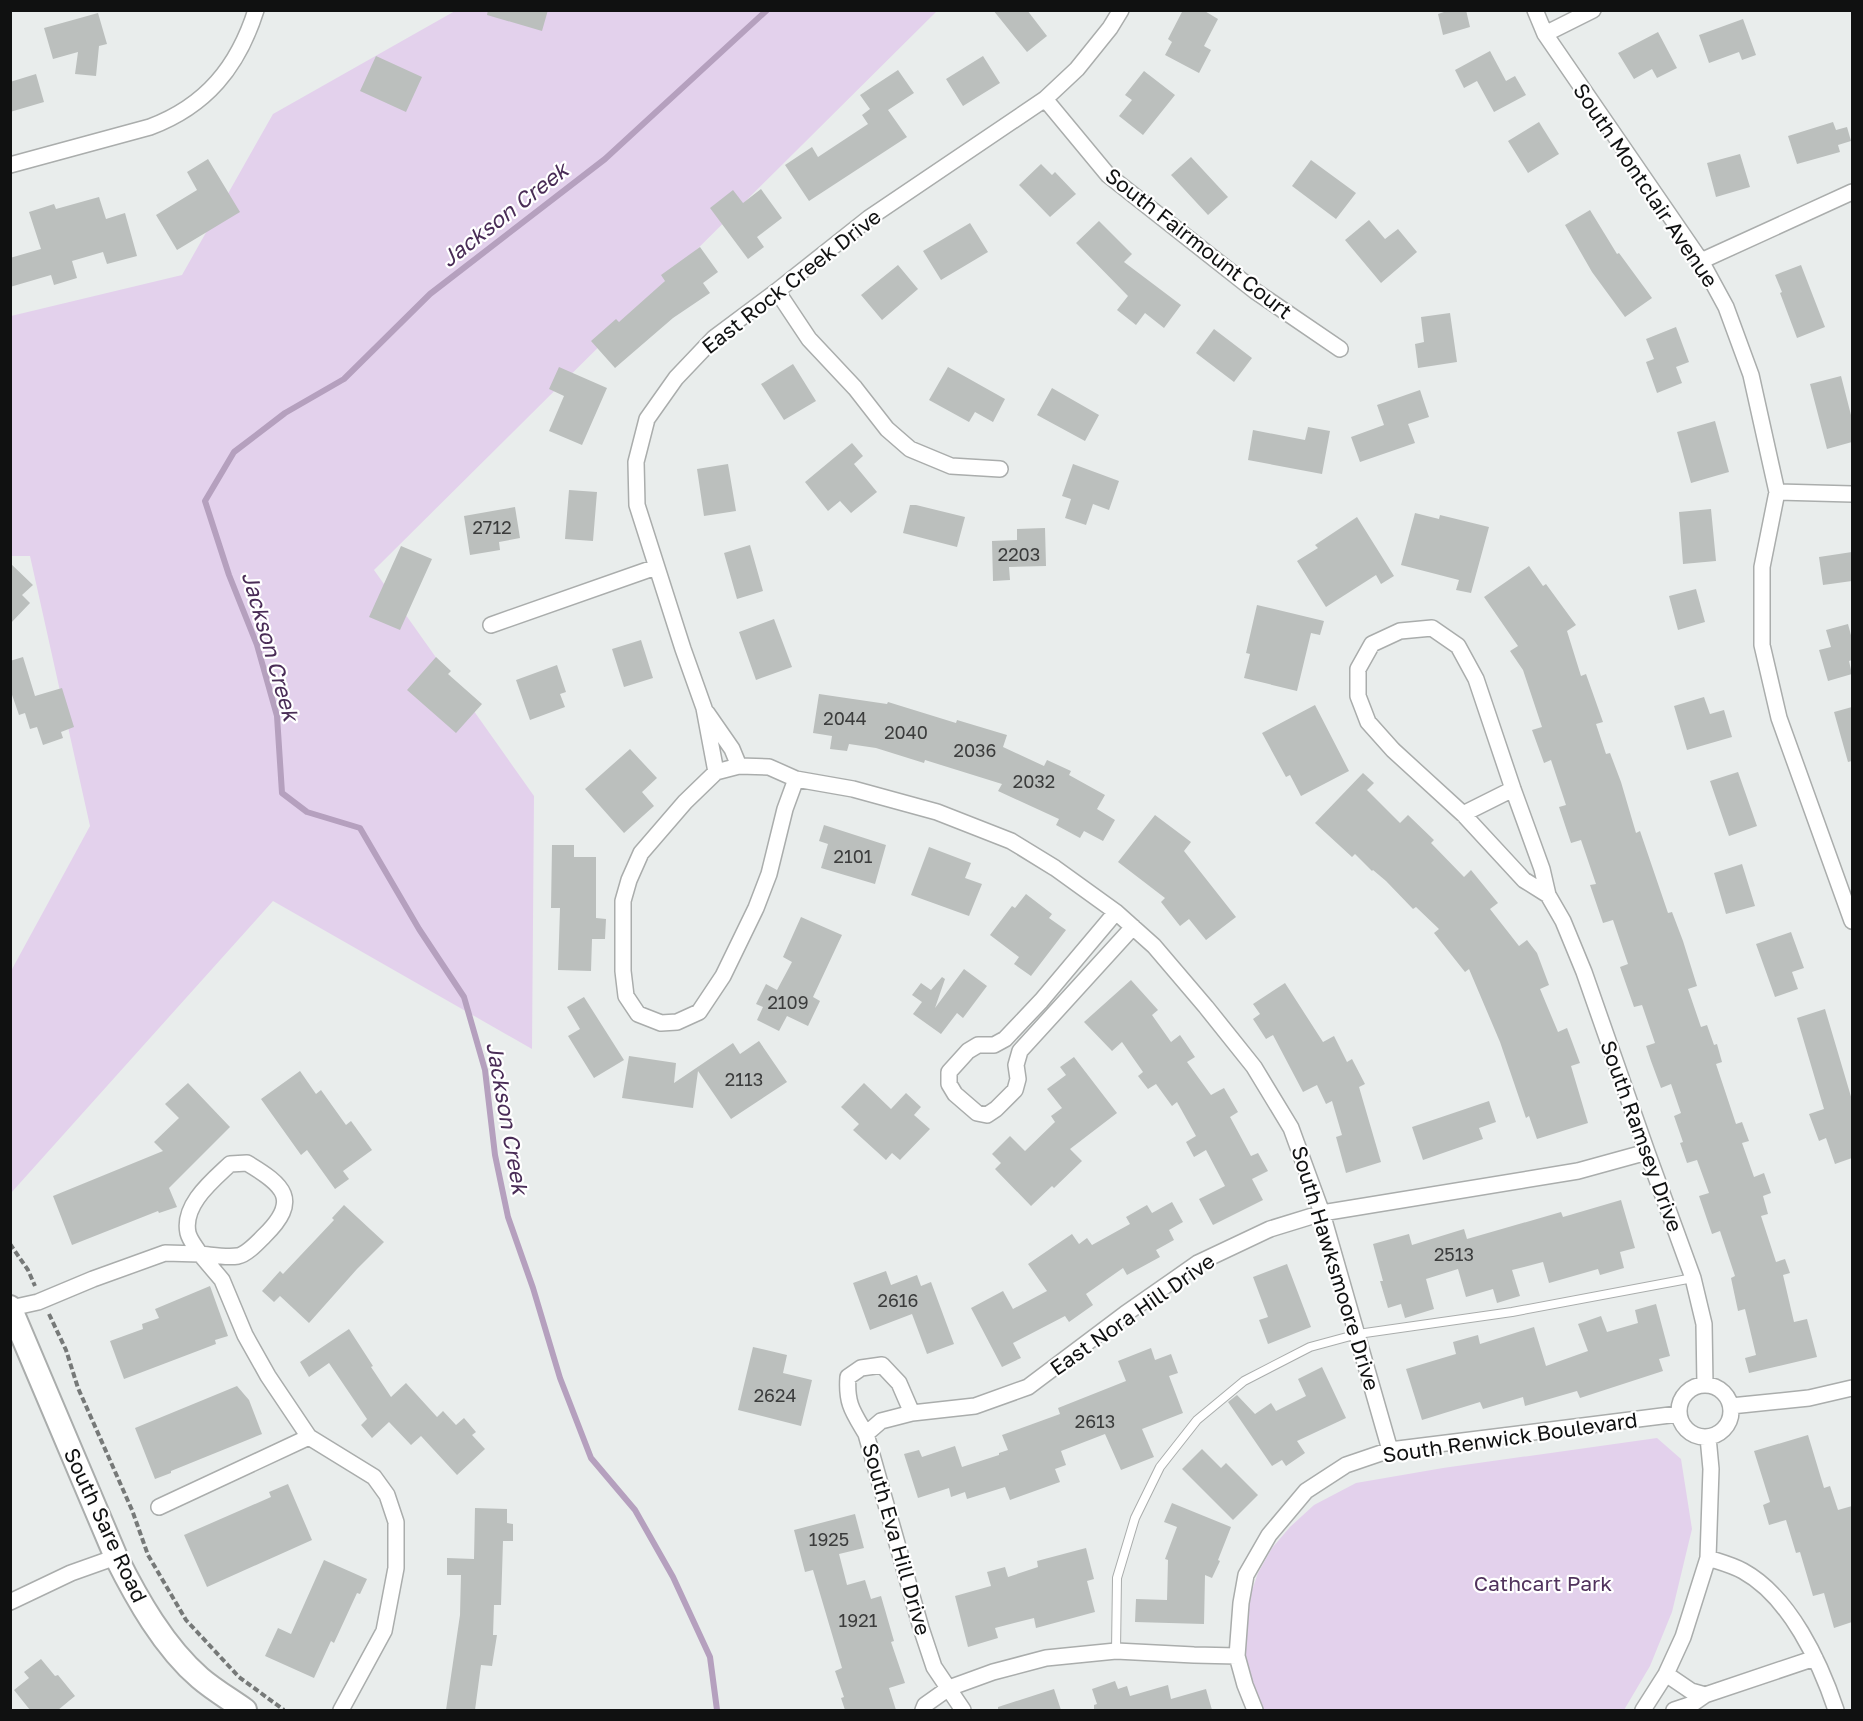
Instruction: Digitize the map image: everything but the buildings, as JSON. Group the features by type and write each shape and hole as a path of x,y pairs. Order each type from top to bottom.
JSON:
{"main road":[{"name":"South Sare Road","path":"11,1308 116,1557 131,1587 171,1646 200,1678 245,1710"}],"street":[{"path":"10,165 150,127 189,109 220,79 243,47 256,10"},
{"name":"East Rock Creek Drive","path":"716,772 704,708 637,506 636,462 647,418 676,378 714,338 869,218 1045,99 1077,69 1110,28 1121,10"},
{"name":"South Montclair Avenue","path":"1535,10 1545,34 1701,261 1726,307 1751,375 1777,492 1762,567 1762,645 1779,718 1852,921"},
{"path":"1545,34 1593,10"},
{"name":"South Fairmount Court","path":"1045,99 1108,175 1255,291 1340,349"},
{"path":"1701,261 1852,192"},
{"path":"777,291 809,339 855,388 887,429 910,448 951,466 1000,469"},
{"path":"1777,492 1852,494"},
{"path":"491,625 656,567"},
{"name":"South Ramsey Drive","path":"1548,895 1524,880 1463,814 1393,750 1368,722 1358,696 1358,669 1372,644 1400,631 1432,628 1458,646 1476,679 1542,868 1548,895 1563,921 1584,972 1693,1278 1704,1324 1705,1384"},
{"name":"East Rock Creek Drive","path":"704,708 732,749 740,766"},
{"name":"South Hawksmoore Drive","path":"716,772 740,766 769,767 796,779 853,789 937,812 1011,841 1055,868 1116,912 1154,946 1254,1067 1292,1128 1322,1213 1390,1449"},
{"path":"716,772 685,802 641,853 629,880 623,902 622,971 626,996 638,1014 661,1023 677,1022 699,1012 723,976 756,908 796,779"},
{"path":"1463,814 1513,789"},
{"path":"1116,912 1041,1001 1005,1039 994,1045 978,1045 968,1051 949,1072 949,1084 955,1094 977,1113 987,1115 996,1109 1015,1090 1018,1079 1016,1065 1020,1051 1133,927"},
{"path":"1041,1001 1054,1012"},
{"path":"994,1045 1006,1053 1016,1065"},
{"name":"East Nora Hill Drive","path":"912,1413 975,1406 1028,1387 1125,1314 1198,1263 1270,1229 1322,1213 1578,1171 1647,1152"},
{"path":"11,1308 42,1300 165,1253 200,1254 223,1256 240,1256 258,1243 275,1226 285,1208 284,1193 273,1180 247,1163 230,1164 204,1189 192,1207 187,1223 189,1236 200,1254 222,1280 245,1335 268,1376 309,1437 374,1476 387,1496 396,1522 396,1568 384,1631 341,1710"},
{"path":"867,1434 851,1409 847,1395 848,1377 861,1368 882,1365 899,1383 912,1413"},
{"path":"1705,1384 1722,1391 1731,1406 1729,1423 1724,1430 1708,1437 1700,1437 1685,1429 1678,1414 1682,1397 1688,1390 1705,1384"},
{"path":"1731,1406 1809,1398 1852,1388"},
{"name":"South Eva Hill Drive","path":"912,1413 881,1421 867,1434 934,1667 963,1710"},
{"name":"South Renwick Boulevard","path":"1255,1710 1237,1656 1241,1603 1246,1575 1269,1535 1306,1491 1346,1465 1390,1449 1678,1414"},
{"path":"159,1507 309,1437"},
{"path":"1643,1710 1666,1674 1683,1637 1708,1558 1711,1469 1708,1437"},
{"path":"10,1602 70,1573 116,1557"},
{"path":"1708,1558 1744,1571 1775,1599 1803,1635 1827,1683 1836,1710"},
{"path":"922,1710 925,1705 949,1688 993,1672 1046,1658 1116,1651 1237,1656"},
{"path":"1674,1710 1692,1704 1705,1695 1815,1658"},
{"path":"1666,1674 1691,1692 1705,1695"}],"lane":[{"path":"1116,1651 1117,1578 1135,1518 1160,1467 1197,1420 1244,1382 1310,1347 1358,1334 1512,1312 1693,1278"}],"path":[{"path":"10,1244 28,1270 66,1350 78,1388 132,1510 148,1555 186,1620 239,1677 284,1710"}],"green space":[{"path":"455,11 937,11 374,570 534,796 532,1049 273,901 11,1193 11,971 90,826 30,556 11,556 11,316 182,275 273,114"},
{"name":"Cathcart Park","path":"1657,1438 1681,1459 1692,1529 1672,1612 1650,1666 1624,1710 1259,1710 1244,1656 1248,1602 1258,1573 1272,1548 1314,1505 1356,1483 1443,1468"}],"waterway":[{"name":"Jackson Creek","path":"717,1710 710,1657 673,1577 635,1510 591,1458 560,1378 533,1288 508,1217 495,1155 485,1070 464,997 419,929 360,828 307,812 282,793 277,716 257,645 229,575 205,501 234,452 285,413 344,379 430,294 605,159 767,10"}]}
